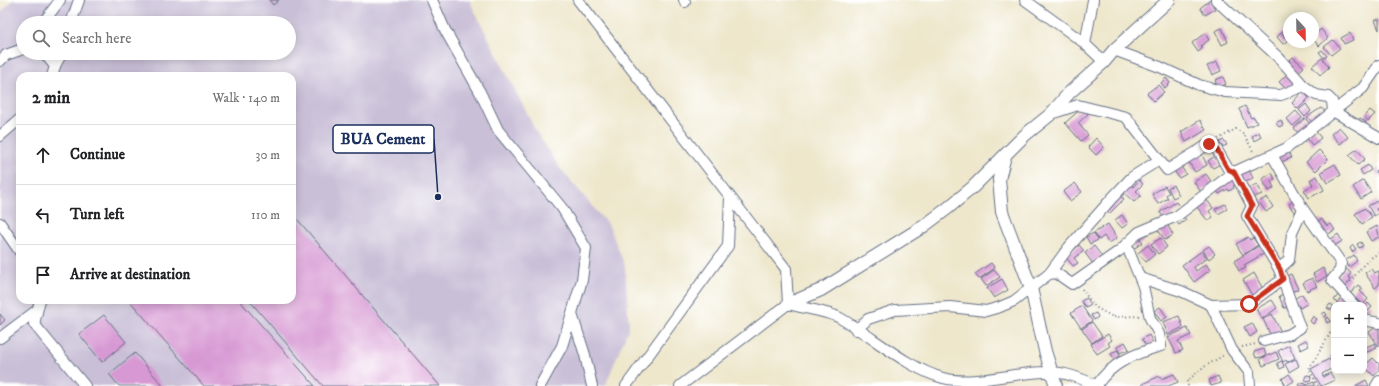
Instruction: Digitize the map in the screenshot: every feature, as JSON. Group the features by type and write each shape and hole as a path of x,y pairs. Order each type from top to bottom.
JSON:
{"street":[{"path":"48,16 60,0"},
{"path":"73,16 79,0"},
{"path":"432,0 445,30 480,92 498,130 562,208 586,248 582,280 562,346 540,386"},
{"path":"578,0 786,269 788,304"},
{"path":"1025,0 1085,44 1104,62"},
{"path":"1085,44 1093,0"},
{"path":"680,386 788,304 821,290 924,226 973,187 1025,135 1051,114 1069,93 1104,62 1114,50 1169,0"},
{"path":"1216,0 1279,58 1304,86 1316,95 1328,97 1332,101 1333,111"},
{"path":"1114,50 1160,67 1199,85 1225,92 1281,95 1304,86"},
{"path":"0,61 6,56 16,52"},
{"path":"48,60 54,71"},
{"path":"54,71 59,60"},
{"path":"1049,274 1056,273 1072,284 1126,244 1139,232 1165,222 1188,208 1234,172 1259,162 1287,148 1363,88 1379,65"},
{"path":"1051,114 1078,105 1126,117 1167,170 1209,144 1212,144 1216,148 1228,169 1234,172 1252,206 1247,216 1281,274 1300,328 1290,334 1264,341"},
{"path":"1333,111 1379,138"},
{"path":"0,136 16,122"},
{"path":"1005,154 999,179 1002,212 1031,288 1056,386"},
{"path":"1272,155 1303,209 1341,264 1340,270 1332,280 1351,302"},
{"path":"856,330 868,320 895,310 950,307 986,311 1000,308 1014,301 1049,274 1069,247 1132,177 1159,160"},
{"path":"626,386 728,246 730,197"},
{"path":"1140,278 1181,291 1211,305 1249,304 1281,274 1290,260 1292,233 1303,209"},
{"path":"0,223 16,246"},
{"path":"788,304 837,317 941,382 1052,372 1061,373 1098,386 1104,374 1118,364 1140,352 1161,346 1159,334 1150,318 1143,286 1126,244"},
{"path":"0,338 38,305"},
{"path":"38,305 34,324 85,386"},
{"path":"1211,305 1232,350 1249,372 1250,386"},
{"path":"572,314 585,355 592,386"},
{"path":"1367,320 1379,322"},
{"path":"1376,386 1379,380"}],"path":[{"path":"1212,144 1216,140 1236,129 1244,134 1259,162"},
{"path":"1343,293 1358,270 1374,255 1379,253"},
{"path":"1072,284 1082,289 1095,308 1113,317 1132,315 1150,318"},
{"path":"1318,386 1309,369 1331,333"},
{"path":"1188,386 1187,382 1204,367 1232,350 1264,341"}],"shaded area":[{"path":"13,0 469,0 537,133 560,168 609,226 625,266 629,327 606,384 608,386 0,386 0,13"}],"building":[{"path":"269,0 279,0 273,5"},
{"path":"1210,0 1215,9 1205,15 1200,8"},
{"path":"1379,19 1379,30 1375,20"},
{"path":"1222,28 1228,42 1222,45 1215,31"},
{"path":"1321,29 1328,38 1319,46 1319,31"},
{"path":"1205,33 1209,40 1201,46 1203,48 1198,52 1192,43"},
{"path":"1281,33 1283,35 1283,44 1277,37"},
{"path":"1350,33 1353,40 1344,44 1341,38"},
{"path":"1333,40 1340,48 1331,55 1324,47"},
{"path":"1322,50 1327,56 1324,58 1319,52"},
{"path":"1293,57 1304,67 1296,74 1286,64"},
{"path":"1322,58 1329,67 1320,75 1312,66"},
{"path":"1217,62 1221,71 1212,75 1207,66"},
{"path":"1287,74 1296,83 1288,91 1279,82"},
{"path":"1223,77 1226,84 1218,88 1215,80"},
{"path":"1166,78 1170,83 1165,88 1161,83"},
{"path":"1158,85 1164,92 1154,101 1147,93"},
{"path":"1303,91 1309,98 1298,109 1292,103"},
{"path":"1306,104 1311,111 1305,117 1299,110"},
{"path":"1245,106 1251,118 1254,117 1257,123 1247,127 1239,109"},
{"path":"1083,107 1088,114 1078,123 1088,135 1081,141 1065,123"},
{"path":"1321,108 1326,112 1313,123 1307,117"},
{"path":"1370,110 1375,114 1368,121 1364,116"},
{"path":"1296,111 1302,118 1293,126 1287,119"},
{"path":"1305,118 1310,124 1299,134 1294,128"},
{"path":"1360,118 1366,122 1363,126 1357,121"},
{"path":"1200,120 1206,130 1186,142 1181,132"},
{"path":"1281,120 1283,125 1279,127 1276,123"},
{"path":"1339,127 1348,137 1340,144 1331,134"},
{"path":"1314,129 1321,138 1312,145 1305,136"},
{"path":"1259,132 1261,137 1254,141 1252,136"},
{"path":"1096,138 1104,147 1096,155 1088,147"},
{"path":"1224,140 1227,145 1222,147 1219,142"},
{"path":"1357,149 1365,159 1358,165 1349,155"},
{"path":"1319,150 1328,159 1316,171 1306,162"},
{"path":"1288,151 1291,158 1281,162 1277,155"},
{"path":"1201,153 1207,165 1195,172 1188,161"},
{"path":"1215,156 1220,164 1213,168 1208,161"},
{"path":"1335,164 1341,175 1327,183 1321,172"},
{"path":"1180,165 1186,174 1179,178 1173,169"},
{"path":"1368,165 1371,170 1363,175 1360,170"},
{"path":"1248,168 1253,178 1244,183 1239,172"},
{"path":"1379,168 1379,177 1375,171"},
{"path":"1272,173 1275,179 1271,181 1274,188 1269,191 1262,179"},
{"path":"1206,174 1213,184 1201,192 1194,182"},
{"path":"1234,176 1238,183 1233,186 1234,188 1229,191 1228,189 1219,194 1215,188"},
{"path":"1317,176 1324,190 1309,198 1304,190 1313,185 1310,180"},
{"path":"1139,180 1143,184 1136,191 1141,196 1134,202 1123,192 1130,185 1133,187"},
{"path":"1363,180 1371,192 1361,199 1353,187"},
{"path":"1075,183 1082,192 1070,201 1063,192"},
{"path":"1257,184 1262,194 1252,198 1248,188"},
{"path":"1173,185 1179,195 1173,198 1168,188"},
{"path":"1165,186 1169,193 1166,195 1168,198 1158,204 1152,194"},
{"path":"1119,195 1124,199 1109,214 1105,210"},
{"path":"1267,197 1273,207 1266,212 1259,202"},
{"path":"1206,199 1213,208 1209,211 1213,217 1208,221 1196,206"},
{"path":"1296,199 1301,208 1294,212 1289,204"},
{"path":"1377,201 1379,207 1376,209 1379,213 1374,216 1368,206"},
{"path":"1176,202 1181,209 1165,220 1160,212"},
{"path":"1225,204 1227,209 1218,214 1215,209"},
{"path":"1365,208 1372,217 1362,224 1355,214"},
{"path":"1122,215 1128,224 1122,228 1115,220"},
{"path":"1183,215 1186,220 1179,225 1175,220"},
{"path":"296,218 440,386 323,386 252,304 296,304"},
{"path":"1322,219 1327,226 1331,224 1335,230 1325,236 1316,222"},
{"path":"1108,224 1117,238 1109,243 1104,236 1099,240 1094,233"},
{"path":"1167,224 1173,235 1165,240 1158,230"},
{"path":"1377,226 1379,237 1371,241 1366,232"},
{"path":"1094,233 1098,240 1090,244 1086,237"},
{"path":"1338,234 1342,241 1334,246 1330,240"},
{"path":"1138,237 1143,242 1135,248 1131,242"},
{"path":"1248,237 1250,240 1253,238 1258,245 1243,255 1236,244"},
{"path":"1161,238 1167,247 1158,254 1151,244"},
{"path":"1361,242 1363,246 1359,248 1357,244"},
{"path":"1079,245 1084,251 1074,258 1078,263 1073,266 1065,256"},
{"path":"1148,245 1155,254 1146,262 1138,253"},
{"path":"1260,245 1265,253 1244,265 1246,268 1239,271 1234,261"},
{"path":"1353,245 1356,249 1352,252 1350,248"},
{"path":"1094,246 1103,258 1094,265 1085,253"},
{"path":"1209,246 1215,254 1209,259 1203,250"},
{"path":"1202,251 1207,258 1194,267 1196,271 1206,264 1210,270 1194,282 1182,265"},
{"path":"1354,255 1357,261 1349,267 1345,261"},
{"path":"991,263 995,268 979,279 975,274"},
{"path":"1323,268 1327,276 1317,282 1313,274"},
{"path":"1345,268 1351,273 1348,277 1351,279 1344,288 1335,282"},
{"path":"1371,269 1374,273 1379,271 1379,285 1375,288 1365,273"},
{"path":"994,270 1000,277 986,286 981,279"},
{"path":"1254,273 1264,291 1253,297 1243,280"},
{"path":"1291,274 1298,289 1291,292 1284,277"},
{"path":"1312,278 1317,286 1307,291 1303,283"},
{"path":"1002,279 1008,290 994,298 987,288"},
{"path":"1358,285 1363,289 1360,291 1368,299 1366,302 1359,302 1350,294"},
{"path":"1286,293 1291,306 1284,308 1279,296"},
{"path":"1302,294 1308,303 1300,308 1294,299"},
{"path":"1339,294 1342,297 1338,302 1334,300"},
{"path":"1087,298 1091,305 1086,308 1081,301"},
{"path":"1272,300 1277,308 1262,319 1256,309"},
{"path":"1368,303 1372,307 1368,311 1367,310"},
{"path":"132,304 243,304 315,386 204,386"},
{"path":"1330,304 1331,304 1331,310 1327,308"},
{"path":"1082,306 1092,321 1081,328 1071,313"},
{"path":"1160,307 1167,317 1161,321 1154,311"},
{"path":"1325,312 1327,315 1324,317 1322,314"},
{"path":"1096,313 1098,317 1094,320 1091,315"},
{"path":"0,314 5,320 0,325"},
{"path":"1272,314 1281,332 1271,336 1263,319"},
{"path":"104,315 126,342 102,362 79,334"},
{"path":"1179,316 1183,327 1168,335 1163,322"},
{"path":"1313,316 1317,319 1313,324 1310,321"},
{"path":"1328,317 1331,321 1327,323 1325,319"},
{"path":"1092,322 1102,336 1092,343 1082,329"},
{"path":"1252,323 1257,332 1250,337 1244,327"},
{"path":"1379,325 1379,347 1369,332"},
{"path":"1187,328 1191,335 1178,341 1183,350 1176,353 1168,337"},
{"path":"1108,334 1112,340 1108,343 1110,346 1097,354 1091,344"},
{"path":"1149,335 1153,343 1146,346 1142,339"},
{"path":"1306,340 1309,346 1301,350 1298,344"},
{"path":"1125,342 1129,349 1120,353 1117,347"},
{"path":"1375,343 1377,348 1367,352 1367,347"},
{"path":"1289,345 1295,358 1287,362 1286,360 1283,362 1278,351"},
{"path":"1264,349 1266,356 1256,358 1254,352"},
{"path":"1117,350 1122,358 1116,361 1111,354"},
{"path":"1276,352 1279,359 1263,366 1260,359"},
{"path":"135,353 163,386 119,386 109,374"},
{"path":"1373,358 1379,364 1379,370 1374,376 1367,369 1367,363"},
{"path":"1296,359 1299,366 1289,372 1285,364"},
{"path":"1329,359 1331,362 1331,369 1322,374 1323,377 1330,373 1335,380 1321,386 1311,369"},
{"path":"1282,361 1284,367 1280,369 1277,363"},
{"path":"1174,374 1178,382 1168,386 1143,386 1142,384 1160,376 1161,379"},
{"path":"1289,374 1294,381 1286,386 1282,379"},
{"path":"1308,375 1311,378 1308,381 1305,378"},
{"path":"1218,376 1221,383 1211,386 1209,380"},
{"path":"1366,380 1369,386 1355,386"},
{"path":"1305,382 1306,385 1314,382 1315,386 1299,386 1298,384"}],"place":[{"name":"BUA Cement","path":"438,197"}],"route":[{"path":"1209,144 1212,144 1216,148 1225,166 1234,172 1252,206 1247,216 1280,269 1283,279 1249,304"}]}
